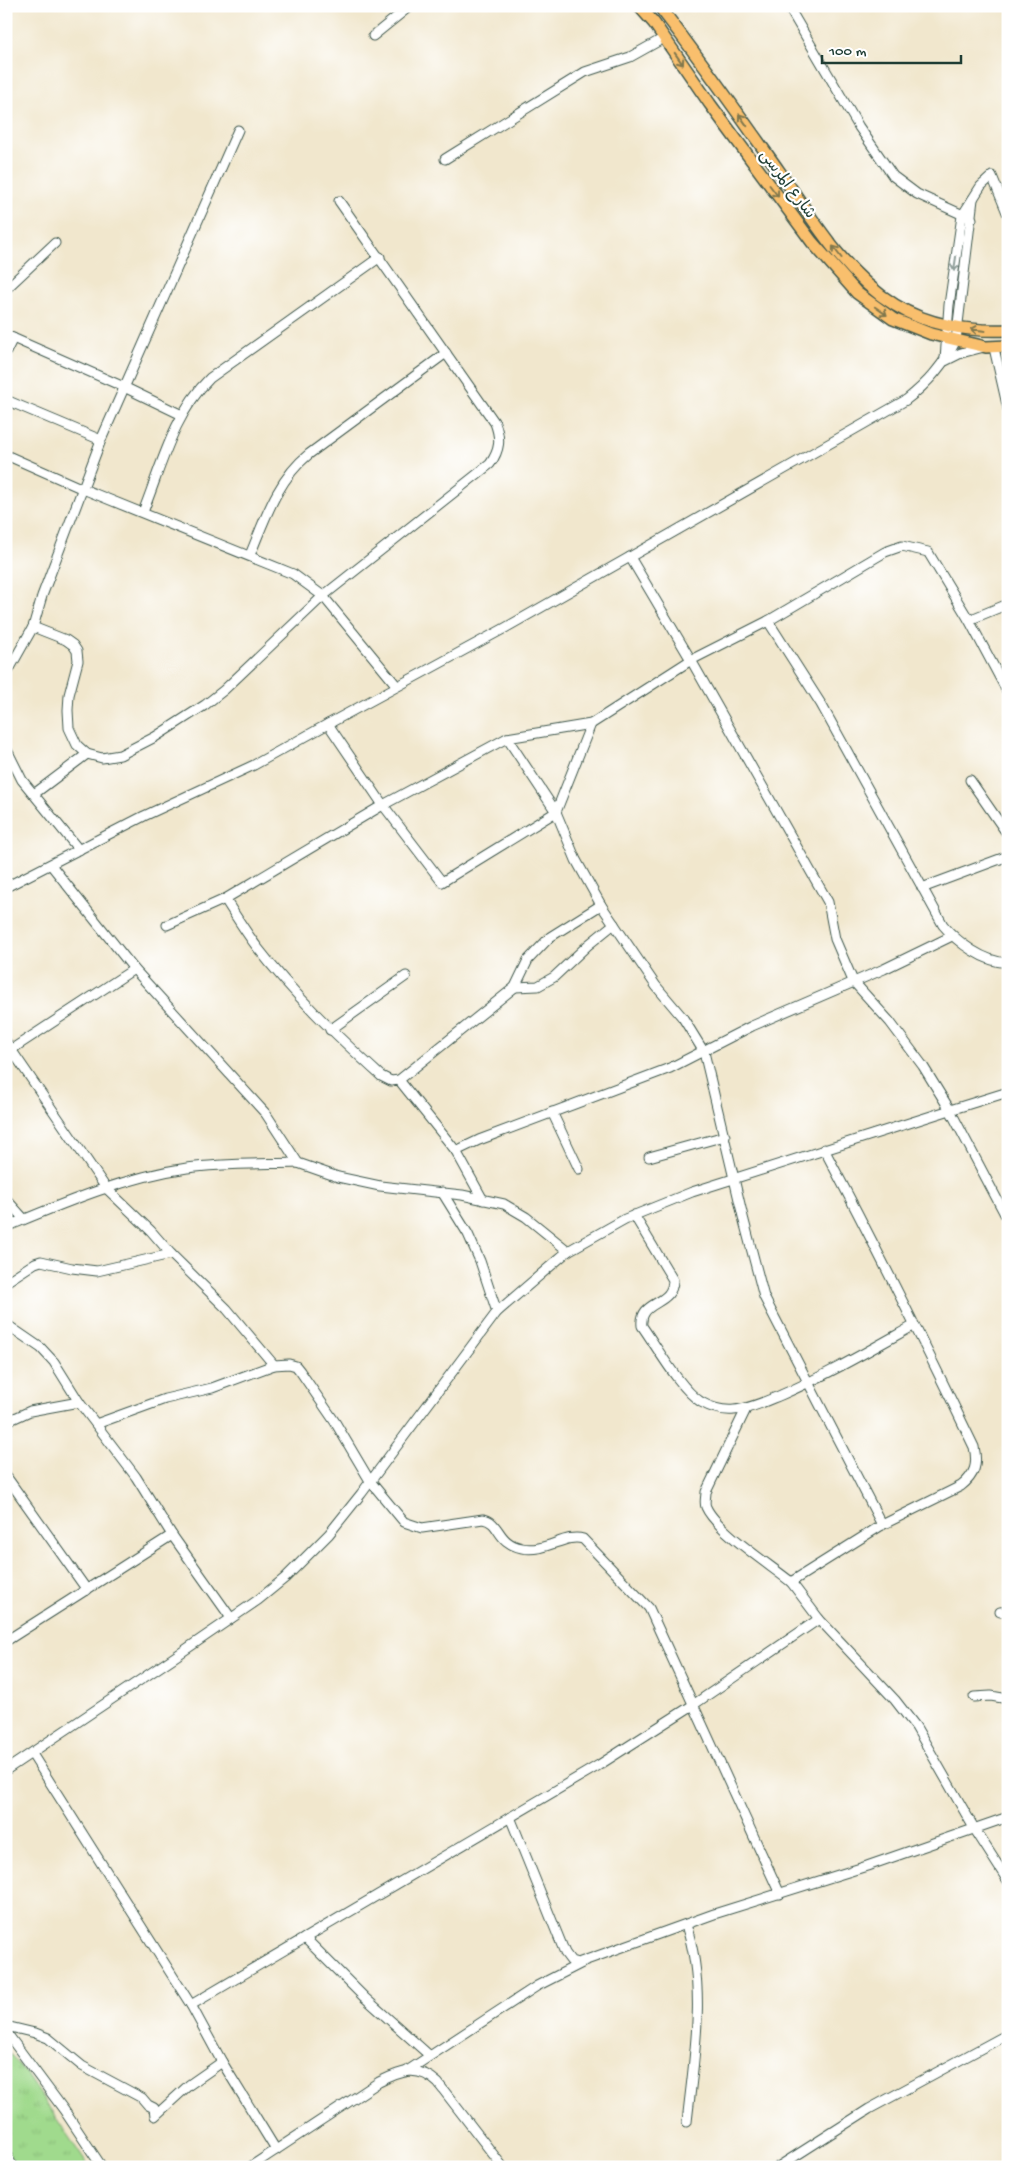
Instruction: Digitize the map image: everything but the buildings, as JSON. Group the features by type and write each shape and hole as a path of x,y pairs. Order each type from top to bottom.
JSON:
{"main road":[{"name":"شارع المرسى","path":"639,6 654,23 772,188 843,280 857,293 893,319 951,339 990,347"},
{"name":"شارع المرسى","path":"659,6 720,87 823,234 853,272 897,306 953,326 989,331 1008,330"},
{"path":"990,347 1008,346"}],"street":[{"path":"373,36 410,6"},
{"path":"788,6 849,112 885,166 908,188 962,216 972,219"},
{"path":"445,160 585,72 630,57 664,38"},
{"path":"6,675 33,627 42,596 101,440 238,130"},
{"path":"953,326 949,305 962,216 981,186 992,176 1008,214"},
{"path":"944,362 951,339 974,198"},
{"path":"33,627 66,640 73,645 77,652 78,661 69,695 69,728 77,745 87,754 102,758 120,756 155,738 205,705 224,690 323,596 490,464 496,455 499,444 499,433 496,423 380,257 339,202"},
{"path":"6,289 55,243"},
{"path":"143,512 182,415 195,394 210,378 380,257"},
{"path":"6,352 10,337 124,387 182,415"},
{"path":"6,887 144,816 254,764 630,557 893,408 918,391 944,362 961,353 990,347 1008,409"},
{"path":"250,556 276,495 288,474 302,460 446,353"},
{"path":"6,400 101,440"},
{"path":"6,455 83,489 293,574 323,596 397,686"},
{"path":"167,925 225,899 383,805 506,738 591,724 691,660 768,621 885,552 902,546 928,552 969,620 1008,693"},
{"path":"630,557 691,660 828,902 835,939 853,981 890,1022 923,1066 950,1110 1008,1220"},
{"path":"969,620 1008,604"},
{"path":"768,621 821,704 935,914 952,936 986,957 1008,963"},
{"path":"328,724 383,805 442,882 556,812 591,724"},
{"path":"506,738 556,812 576,860 601,905 656,986 683,1018 704,1052 744,1222 764,1297 882,1525"},
{"path":"6,748 15,769 79,850"},
{"path":"34,794 87,754"},
{"path":"970,780 1008,835"},
{"path":"922,888 1008,856"},
{"path":"51,865 134,969 266,1114 298,1163"},
{"path":"225,899 272,965 330,1030 381,1076 391,1081 399,1080 515,987 521,971 535,952 550,937 601,905"},
{"path":"515,987 538,986 554,977 614,924"},
{"path":"456,1151 479,1140 670,1068 752,1026 952,936"},
{"path":"134,969 8,1048 106,1188 152,1231 171,1254 227,1309 274,1365"},
{"path":"330,1030 406,976"},
{"path":"399,1080 456,1151 483,1200"},
{"path":"6,1770 231,1618 272,1589 308,1557 329,1534 370,1481 497,1312 568,1251 634,1215 692,1192 1008,1092"},
{"path":"552,1112 579,1169"},
{"path":"649,1157 725,1136"},
{"path":"791,1582 882,1525 961,1486 970,1479 977,1460 974,1447 913,1326 892,1278 824,1149"},
{"path":"6,1226 106,1188 187,1168 298,1163 346,1179 380,1186 442,1192 504,1204 526,1217 568,1251"},
{"path":"442,1192 468,1234 497,1312"},
{"path":"6,1199 24,1219"},
{"path":"634,1215 673,1280 673,1287 668,1296 644,1312 641,1318 642,1326 679,1379 698,1400 710,1407 731,1411 746,1408 809,1383 913,1326"},
{"path":"6,1282 41,1261 80,1270 97,1271 171,1254"},
{"path":"6,1324 41,1348 54,1362 79,1402 136,1477 172,1535 231,1618"},
{"path":"96,1424 165,1399 212,1388 274,1365 288,1364 296,1366 300,1371 335,1422 370,1481 404,1522 422,1528 483,1519 493,1523 502,1540 522,1548 541,1549 572,1537 583,1539 649,1608 780,1894"},
{"path":"6,1422 30,1411 79,1402"},
{"path":"746,1408 706,1492 705,1506 713,1518 728,1533 791,1582 819,1619 911,1720 928,1746 974,1828 1008,1881"},
{"path":"6,1476 87,1590"},
{"path":"6,1641 172,1535"},
{"path":"191,2005 510,1817 693,1705 819,1619"},
{"path":"974,1697 991,1696 1008,1699"},
{"path":"32,1754 191,2005 222,2062 276,2150"},
{"path":"510,1817 565,1953 571,1961 582,1963"},
{"path":"407,2071 537,1986 582,1963 686,1925 867,1866 1008,1817"},
{"path":"686,1925 693,1946 697,1970 697,2015 687,2122"},
{"path":"305,1938 364,1997 429,2055"},
{"path":"6,2026 48,2038 82,2066 142,2098 148,2105 154,2108 155,2116 189,2085 222,2062"},
{"path":"6,2032 64,2110 102,2167"},
{"path":"778,2167 869,2109 1008,2034"},
{"path":"250,2167 379,2082 407,2071 425,2073 438,2083 503,2167"},
{"path":"6,2154 13,2167"}],"green space":[{"path":"6,2049 26,2073 89,2167 6,2167"}]}
